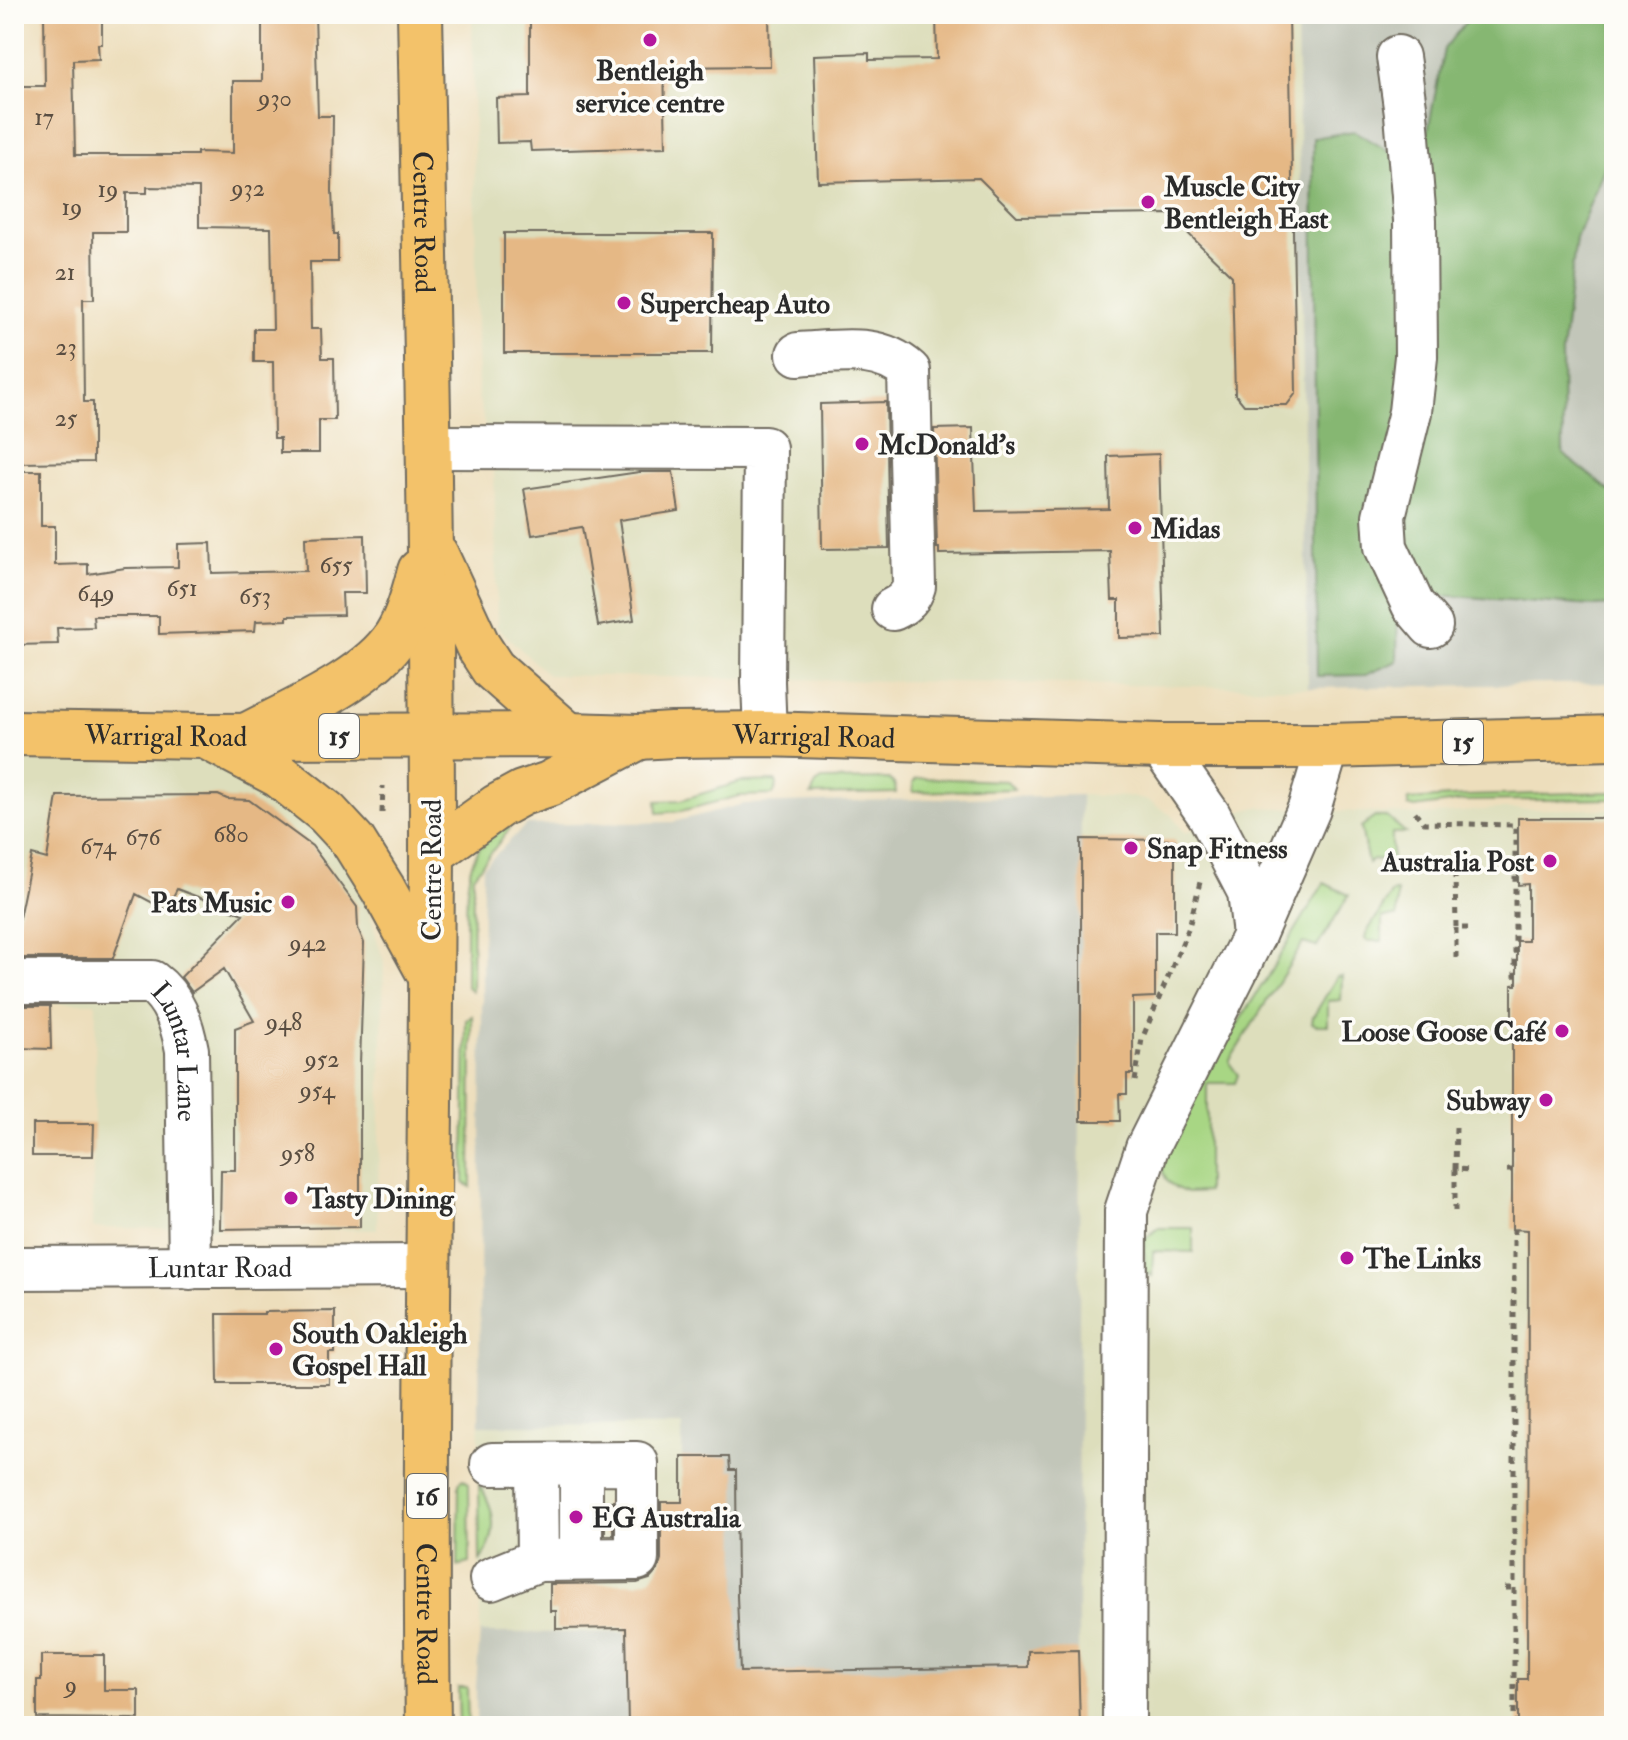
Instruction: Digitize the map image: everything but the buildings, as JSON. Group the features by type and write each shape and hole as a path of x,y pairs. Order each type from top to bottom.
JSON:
{"main road":[{"name":"Centre Road","path":"420,14 430,542 432,853 427,1266 428,1726"},
{"path":"430,542 478,646 493,669 568,735"},
{"path":"430,542 396,637 364,671 226,736 327,813 353,841 430,975"},
{"name":"Warrigal Road","path":"14,733 639,737 765,734 1161,746 1328,746 1614,738"},
{"path":"432,853 498,806 522,793 549,784 639,737"}],"street":[{"path":"1398,57 1415,220 1416,357 1410,412 1384,516 1386,547 1413,605 1431,626"},
{"path":"798,342 875,352 898,361 909,371 914,586 902,605 893,609"},
{"path":"428,447 765,448 765,734"},
{"path":"1161,746 1209,815 1249,892 1254,935"},
{"path":"1124,1726 1126,1211 1147,1148 1254,935 1309,809 1328,746"},
{"name":"Luntar Lane","path":"14,982 152,982 161,989 175,1010 181,1021 187,1050 190,1268"},
{"name":"Luntar Road","path":"14,1268 427,1266"},
{"path":"581,1463 581,1559"},
{"path":"491,1579 538,1560 637,1559 637,1463 492,1464"},
{"path":"537,1464 538,1560"}],"path":[{"path":"384,778 383,786 390,787"},
{"path":"1415,812 1424,823 1515,825 1512,928 1515,985"},
{"path":"1134,1086 1142,1039 1189,927 1201,871"},
{"path":"1455,873 1456,958"},
{"path":"1456,928 1471,928"},
{"path":"1455,1211 1456,1127"},
{"path":"1455,1169 1472,1170"},
{"path":"1514,1229 1514,1726"},
{"path":"1505,1588 1514,1588"}],"shaded area":[{"path":"472,14 1297,14 1308,688 548,675 497,627 494,463 478,396"},
{"path":"1297,14 1614,14 1614,683 1308,688"},
{"path":"219,760 328,831 366,900 384,963 377,1230 92,1228 96,1003 14,1003 14,761"},
{"name":"The Links","path":"1081,795 1132,797 1149,801 1171,815 1185,833 1227,815 1257,807 1424,815 1496,809 1614,809 1614,1726 1080,1726"},
{"path":"1081,795 1080,1726 476,1726 480,1633 683,1632 682,1426 479,1425 483,867 526,825 673,822 744,804"},
{"path":"479,1425 682,1425 683,1632 480,1633"}],"green space":[{"path":"1472,14 1614,14 1614,158 1606,164 1576,238 1562,352 1563,454 1614,494 1614,605 1398,596 1397,661 1366,675 1317,676 1313,138 1354,131 1397,156 1424,151 1444,49"},
{"path":"923,778 1007,781 1014,789 913,792 913,783"},
{"path":"889,779 895,785 896,793 811,795 816,784 822,780"},
{"path":"776,781 773,795 739,796 681,811 658,813 657,801 681,800 740,782"},
{"path":"1614,792 1614,799 1463,801 1415,808 1408,806 1408,800 1466,796"},
{"path":"1375,817 1387,817 1406,833 1392,833 1392,858 1372,860 1368,864 1361,827"},
{"path":"505,822 510,828 473,876 472,991 466,986 468,879 483,844"},
{"path":"1324,883 1349,895 1317,947 1303,943 1230,1060 1238,1075 1235,1083 1207,1083 1207,1192 1187,1193 1176,1188 1168,1182 1163,1172 1161,1157 1191,1097"},
{"path":"1394,892 1397,892 1397,917 1382,917 1382,941 1367,941 1366,934"},
{"path":"1342,976 1341,1000 1328,1001 1328,1025 1312,1023 1337,977"},
{"path":"472,1016 471,1187 464,1183 466,1020"},
{"path":"1158,1228 1193,1228 1193,1252 1153,1251 1152,1276 1145,1273 1145,1239"},
{"path":"463,1479 469,1483 470,1563 458,1566 459,1483"},
{"path":"479,1485 489,1504 493,1523 490,1542 480,1561"},
{"path":"458,1688 467,1688 468,1726 459,1726"}],"place":[{"name":"Bentleigh service centre","path":"650,40"},
{"name":"Muscle City Bentleigh East","path":"1148,202"},
{"name":"Supercheap Auto","path":"624,303"},
{"name":"McDonald's","path":"862,444"},
{"name":"Midas","path":"1135,528"},
{"name":"Snap Fitness","path":"1131,848"},
{"name":"Australia Post","path":"1550,861"},
{"name":"Pats Music","path":"288,902"},
{"name":"Loose Goose Café","path":"1562,1031"},
{"name":"Subway","path":"1546,1100"},
{"name":"Tasty Dining","path":"291,1198"},
{"name":"The Links","path":"1347,1258"},
{"name":"South Oakleigh Gospel Hall","path":"276,1349"},
{"name":"EG Australia","path":"576,1517"}]}
